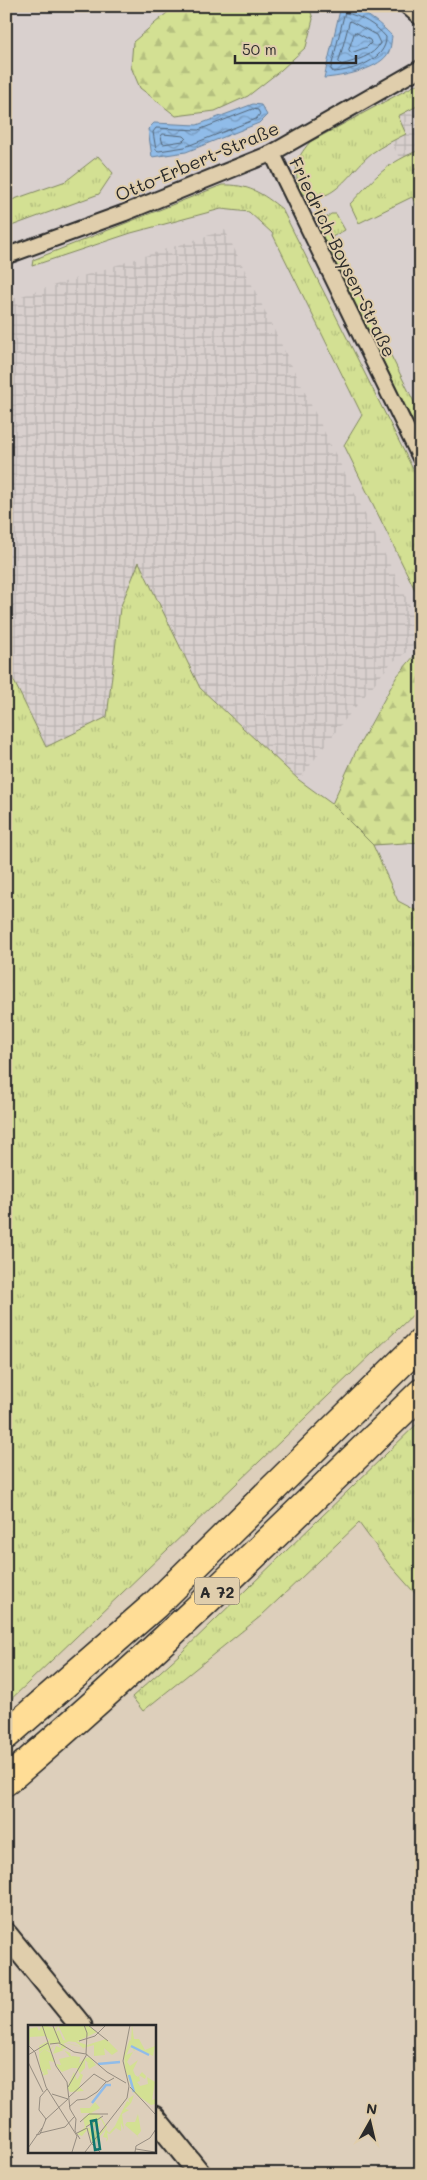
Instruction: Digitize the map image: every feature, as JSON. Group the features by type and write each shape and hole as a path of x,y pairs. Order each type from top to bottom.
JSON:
{"highway":[{"name":"A 72","path":"6,1734 155,1605 421,1344"},
{"name":"A 72","path":"6,1781 178,1628 421,1393"}],"street":[{"path":"407,6 421,18"},
{"name":"Otto-Erbert-Straße","path":"6,256 124,213 272,153 421,68"},
{"name":"Friedrich-Boysen-Straße","path":"272,153 421,459"},
{"path":"6,1934 80,2025"},
{"path":"155,2117 200,2174"}],"shaded area":[{"path":"6,6 421,6 421,1156 6,1326"},
{"path":"421,91 421,202 377,113"},
{"path":"225,230 421,628 421,642 391,663 299,780 200,688 139,562 120,608 107,717 46,747 11,673 6,675 6,299 9,300"}],"green space":[{"path":"175,6 309,6 313,19 306,47 248,96 215,111 176,116 140,88 131,67 133,42"},
{"path":"421,82 421,104 398,116 406,134 372,153 348,178 331,192 321,196 311,196 300,192 296,171 298,160 310,142"},
{"path":"417,151 421,155 421,166 414,170 421,185 421,215 412,197 359,223 350,204 387,168"},
{"path":"98,156 113,173 99,194 6,228 6,202 66,181"},
{"path":"222,185 247,188 268,198 282,209 421,485 421,602 344,445 362,415 272,233 249,212 221,209 131,233 32,266 33,260"},
{"path":"331,214 336,214 345,230 332,237 421,416 421,438 319,230 322,221"},
{"path":"139,562 200,688 299,780 332,804 373,845 398,901 421,913 421,1307 6,1704 6,675 10,673 46,747 107,717 120,608"},
{"path":"421,648 421,842 373,845 332,804 357,749 397,676"},
{"path":"421,1420 421,1600 389,1564 359,1523 261,1616 143,1711 132,1697 180,1654"}],"water":[{"path":"341,6 362,12 382,26 392,36 390,48 382,60 367,69 324,78"},
{"path":"253,104 261,105 267,115 259,123 186,152 152,157 148,129 154,123 197,125"}]}
